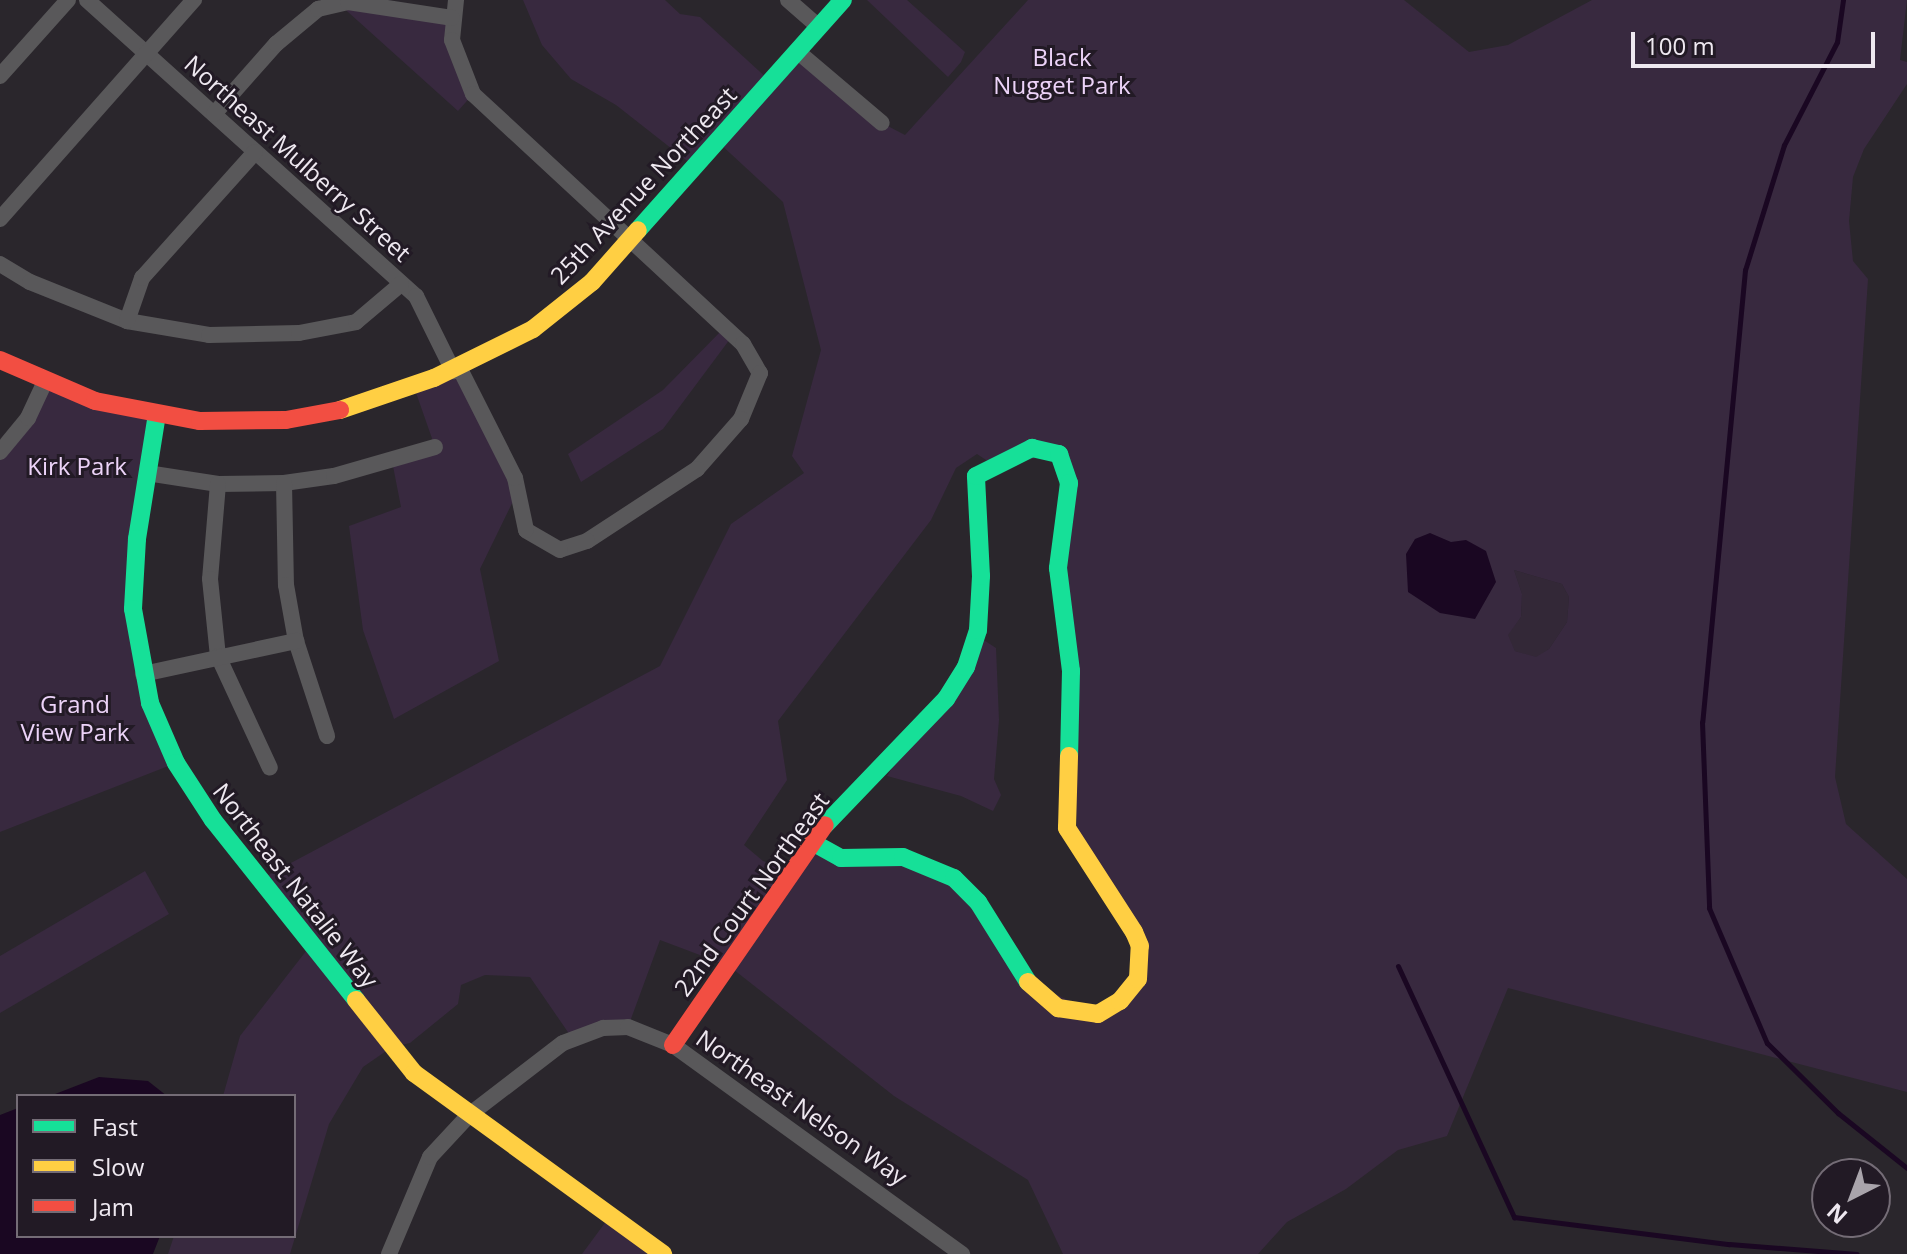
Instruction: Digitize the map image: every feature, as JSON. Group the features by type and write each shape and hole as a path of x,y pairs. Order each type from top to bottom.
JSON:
{"street":[{"path":"0,76 68,0"},
{"name":"Northeast Mulberry Street","path":"87,0 401,284 426,311 515,478 526,530 539,542 568,549 697,469 741,419 760,373 747,349 631,241"},
{"path":"0,219 194,0"},
{"path":"456,0 452,18 456,57 473,94 631,241"},
{"path":"788,0 819,27"},
{"name":"25th Avenue Northeast","path":"0,360 45,382 157,414 200,421 286,420 356,407 456,369 533,329 592,282 843,0"},
{"path":"214,114 276,44 318,9 348,2 452,18"},
{"path":"797,51 882,123"},
{"path":"127,321 142,278 255,152"},
{"path":"0,264 30,282 127,321 209,335 299,333 366,318 401,284"},
{"path":"0,452 28,418 45,382"},
{"name":"Northeast Natalie Way","path":"157,414 133,573 143,674 161,733 213,820 414,1073 663,1254"},
{"path":"147,473 218,484 284,483 361,470 435,447"},
{"name":"22nd Court Northeast","path":"673,1045 812,842 946,699 966,667 978,630 981,576 976,476 1041,447 1059,454 1068,470 1058,568 1071,671 1065,812 1072,840 1134,932 1140,946 1138,979 1120,1001 1098,1014 1058,1008 1033,990 978,902 954,878 903,857 841,858 812,842"},
{"path":"284,483 283,558 296,641 327,736"},
{"path":"218,484 210,579 218,656 270,768"},
{"path":"143,674 296,641"},
{"name":"Northeast Nelson Way","path":"469,1115 563,1043 603,1028 647,1030 673,1045 962,1254"},
{"path":"389,1254 430,1157 469,1115"}],"shaded area":[{"path":"1430,533 1451,542 1466,540 1486,551 1496,582 1475,619 1440,613 1408,592 1406,554 1415,539"},
{"path":"1514,570 1562,584 1569,597 1567,622 1549,649 1536,658 1515,651 1507,635 1521,617 1522,594"},
{"path":"99,1077 148,1081 164,1094 55,1094"},
{"path":"16,1109 16,1238 159,1238 153,1254 0,1254 0,1115"}],"green space":[{"name":"Black Nugget Park","path":"523,0 665,0 680,14 700,17 770,81 797,51 882,123 905,135 1028,0 1404,0 1469,52 1508,45 1592,0 1907,0 1900,60 1907,62 1907,84 1864,149 1853,177 1849,221 1853,261 1868,279 1835,777 1846,824 1907,879 1907,1092 1508,988 1447,1136 1398,1150 1346,1189 1287,1222 1258,1254 1063,1254 1028,1180 894,1096 729,966 660,940 628,1027 572,1038 530,977 485,975 461,985 458,1004 410,1043 392,1047 363,1067 329,1124 296,1234 296,1094 224,1094 240,1036 310,946 259,880 660,666 731,524 804,473 792,456 821,350 783,202 718,142 695,167 616,105 571,79 542,45","holes":["977,454 995,466 1059,454 1078,851 1141,962 1098,1014 1025,980 945,873 812,842 794,871 763,861 744,845 787,780 778,721 931,520 956,468","1514,570 1562,584 1569,597 1567,622 1549,649 1536,657 1515,651 1508,635 1521,617 1522,594"]},
{"path":"867,0 907,0 965,52 961,62 948,77"},
{"path":"338,3 452,18 473,94 458,111"},
{"path":"725,327 733,335 663,429 581,482 568,454 663,390"},
{"path":"459,367 517,493 480,569 499,661 394,719 363,630 349,526 401,507 392,461 435,447 414,387"},
{"name":"Grand View Park","path":"45,382 157,414 133,609 176,763 0,832 0,452"},
{"path":"976,635 996,648 999,720 994,779 1001,795 993,811 961,796 887,776"},
{"path":"145,871 169,914 0,1013 0,956"},
{"path":"610,1216 663,1254 582,1254"},
{"path":"173,1238 295,1238 290,1254 168,1254"}],"waterway":[{"path":"1843,0 1837,42 1784,145 1745,270 1702,722 1709,908 1767,1043 1838,1113 1907,1168"},
{"path":"1398,966 1514,1217 1729,1244 1857,1254"}],"traffic: fast":[{"path":"638,230 843,0"},
{"path":"157,414 137,539 133,609 150,703 176,763 213,820 356,1000"},
{"path":"825,825 946,699 966,667 978,630 981,576 976,476 1032,448 1059,454 1069,483 1058,568 1071,671 1069,756"},
{"path":"812,842 841,858 903,857 954,878 978,902 1028,982"}],"traffic: slow":[{"path":"340,410 434,378 533,329 592,282 638,230"},
{"path":"1028,982 1058,1008 1098,1014 1120,1001 1138,979 1140,946 1134,932 1067,828 1069,756"},
{"path":"356,1000 414,1073 663,1254"}],"traffic: jam":[{"path":"0,360 95,401 200,421 286,420 340,410"},
{"path":"673,1045 825,825"}],"park label":[{"name":"Kirk Park","path":"77,466"}]}
